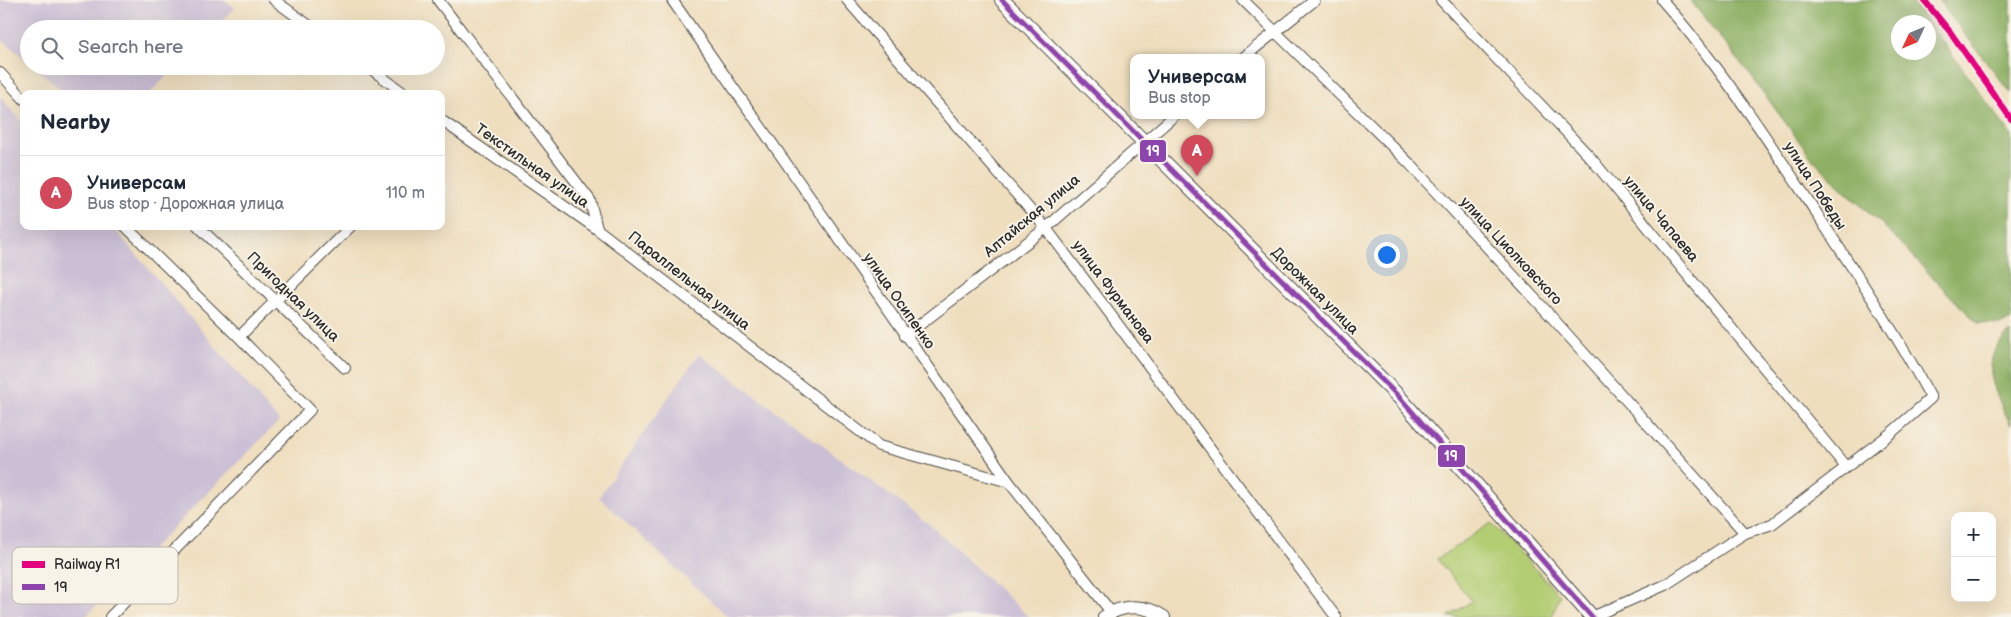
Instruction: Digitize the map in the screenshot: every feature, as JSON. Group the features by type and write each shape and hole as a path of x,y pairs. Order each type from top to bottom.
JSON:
{"main road":[{"name":"Дорожная улица","path":"1002,0 1400,398 1592,617"}],"street":[{"path":"274,0 302,20"},
{"path":"438,0 590,200 597,230"},
{"name":"улица Осипенко","path":"672,0 905,336 1107,615"},
{"name":"улица Фурманова","path":"847,0 1046,228 1336,617"},
{"name":"улица Циолковского","path":"1242,0 1410,164 1555,320 1745,533"},
{"path":"1248,54 1315,0"},
{"name":"улица Чапаева","path":"1441,0 1590,157 1846,467"},
{"name":"улица Победы","path":"1662,0 1728,84 1783,163 1873,301 1931,398 1891,433 1846,467"},
{"path":"0,73 20,95"},
{"path":"379,75 400,90"},
{"name":"Алтайская улица","path":"905,336 1046,228 1170,119"},
{"name":"Текстильная улица","path":"445,123 597,230"},
{"path":"129,230 239,336 310,410 178,547"},
{"name":"Пригодная улица","path":"202,230 345,368"},
{"path":"239,336 277,301 347,230"},
{"name":"Параллельная улица","path":"597,230 879,446 1009,482"},
{"path":"1592,617 1665,585 1745,533 1772,524 1846,467"},
{"path":"110,617 123,604"},
{"path":"1107,615 1133,607 1147,608 1164,617"}],"shaded area":[{"path":"0,0 224,0 235,8 223,20 20,20 20,55 0,38"},
{"path":"45,75 168,75 153,90 62,90"},
{"path":"0,97 20,120 20,230 115,230 279,421 154,547 12,547 12,604 98,604 85,617 0,617"},
{"path":"699,354 929,524 1029,617 728,617 599,497"}],"green space":[{"path":"1690,0 1912,0 1923,15 1891,15 1891,60 1936,60 1936,33 2011,135 2011,319 2001,324 1978,323 1880,222 1845,192 1810,156 1751,76"},
{"path":"1938,0 2011,0 2011,93"},
{"path":"2011,332 2011,425 1994,388 1991,364 2000,342"},
{"path":"1491,523 1560,595 1552,617 1448,617 1472,601 1437,559"}],"rail line":[{"name":"R1","path":"1924,0 1951,33 2011,119"}],"transit line":[{"name":"19","path":"1002,0 1400,398 1592,617"}],"place":[{"name":"Универсам","path":"1197,176"}]}
